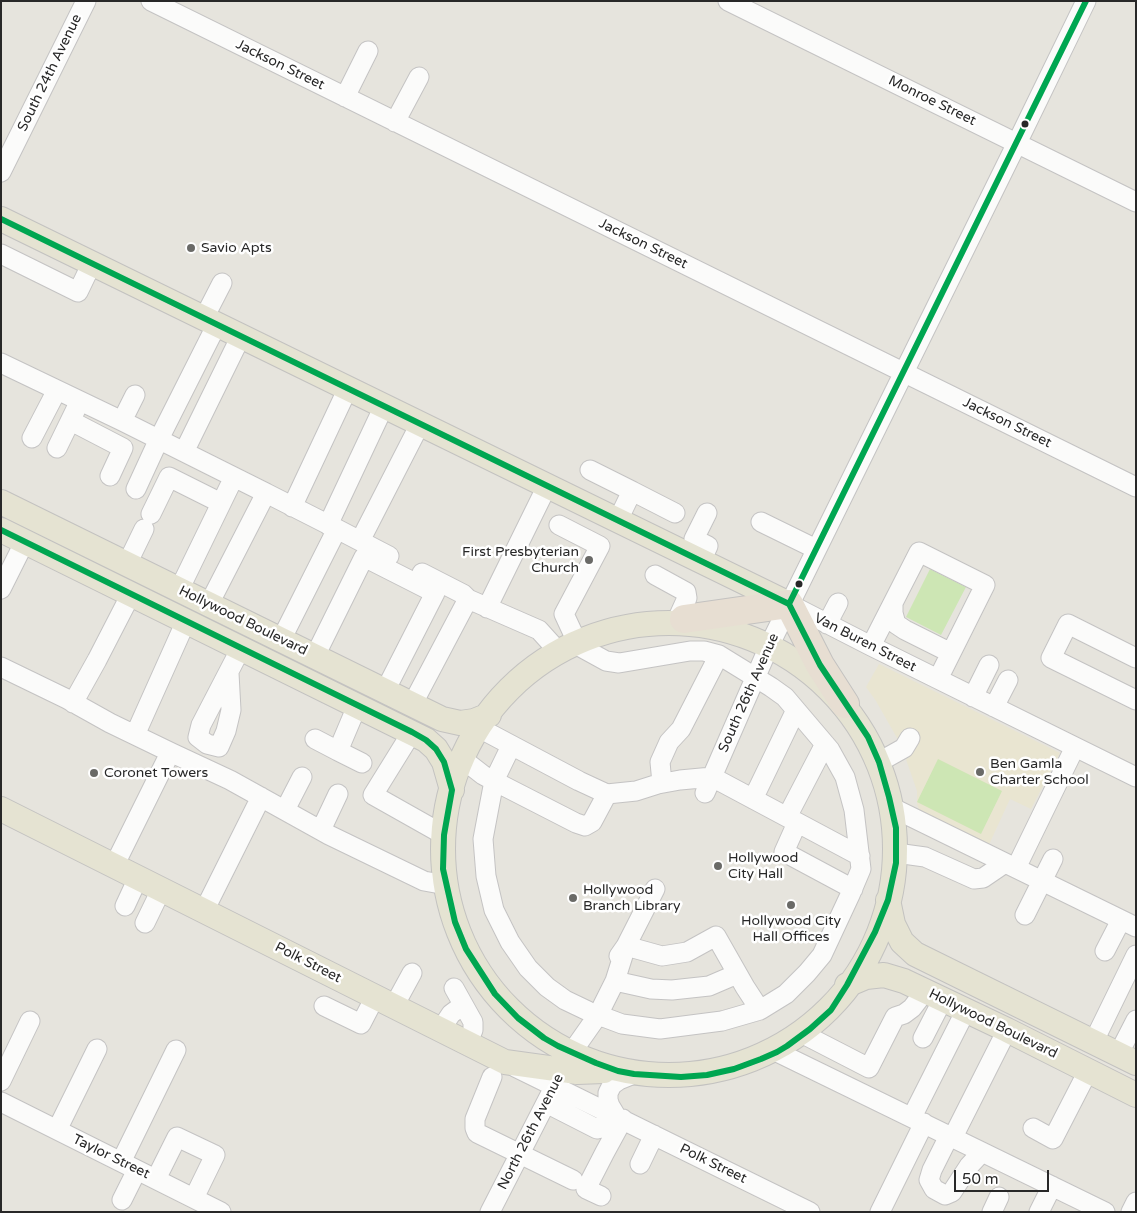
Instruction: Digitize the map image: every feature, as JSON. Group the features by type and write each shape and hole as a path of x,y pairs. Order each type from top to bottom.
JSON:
{"highway":[{"path":"681,620 789,604 820,665 844,704"}],"main road":[{"name":"Van Buren Street","path":"1,219 789,604"},
{"name":"Hollywood Boulevard","path":"1,502 442,719 460,723 485,722"},
{"name":"Hollywood Boulevard","path":"1,530 426,740 436,749 444,762 452,790"},
{"path":"681,620 709,623 740,631 770,644 811,674 844,704 868,737 879,762 896,828 896,863 888,900 875,932 848,985 831,1010 778,1052 734,1069 707,1075 681,1077 626,1072 596,1063 556,1076 558,1046 518,1018 495,994 466,949 454,922 442,869 444,835 452,790 464,760 485,722 506,692 549,655 614,630 681,620"},
{"name":"Polk Street","path":"1,809 467,1043 499,1069 556,1076"},
{"name":"Hollywood Boulevard","path":"888,900 893,924 902,942 916,954 1127,1059"},
{"name":"Hollywood Boulevard","path":"848,985 866,977 884,974 904,981 1136,1095"},
{"path":"1008,1031 1039,1031 1101,1061 1127,1059"},
{"path":"1092,1073 1121,1070 1136,1076"}],"street":[{"name":"South 24th Avenue","path":"1,172 86,1"},
{"name":"Jackson Street","path":"151,1 1136,487"},
{"name":"Monroe Street","path":"728,1 1136,202"},
{"name":"South 26th Avenue","path":"709,785 789,604 1086,1"},
{"path":"345,97 368,51"},
{"path":"395,122 419,77"},
{"path":"1,254 78,292 92,263"},
{"path":"136,488 210,321 222,283"},
{"path":"184,452 241,336"},
{"path":"1,363 266,493 463,594 468,599 539,630 570,646 606,661 619,663 690,651 704,651 719,655 785,697 830,750 845,777 854,810 861,869 822,955 786,994 760,1010 722,1021 660,1029 622,1024 565,1000 547,987 528,968 510,942 494,910 486,876 483,839 494,781 511,746"},
{"path":"292,507 348,388"},
{"path":"32,438 57,390"},
{"path":"122,421 135,394"},
{"path":"57,448 80,401"},
{"path":"281,640 333,527 384,406"},
{"path":"71,421 123,448 110,476"},
{"path":"360,541 420,424"},
{"path":"590,470 675,513"},
{"path":"179,590 234,477"},
{"path":"127,564 169,478 221,503"},
{"path":"487,608 547,486"},
{"path":"618,520 632,491"},
{"path":"209,604 266,493"},
{"path":"702,561 708,546 694,539 707,513"},
{"path":"761,522 816,549"},
{"path":"559,525 600,546 564,614 570,646"},
{"path":"1,589 25,542"},
{"path":"871,646 919,552 984,585 938,679"},
{"path":"315,656 364,557 435,593 385,692"},
{"path":"655,575 686,592 687,598 681,620"},
{"path":"73,703 98,660 131,594"},
{"path":"412,705 468,599"},
{"path":"827,624 838,603"},
{"name":"Van Buren Street","path":"789,604 1136,777"},
{"path":"892,605 896,624 951,653"},
{"path":"135,735 186,621"},
{"path":"1136,658 1068,624 1051,658 1136,700"},
{"path":"229,673 241,648"},
{"path":"662,783 660,762 669,742 681,729 719,655"},
{"path":"973,697 989,665"},
{"path":"1,667 135,735 230,780 329,835 424,881 446,884"},
{"path":"994,707 1008,680"},
{"path":"338,751 358,706"},
{"path":"753,799 796,710"},
{"path":"485,722 511,746 607,794 636,791 680,780 709,785 753,799 860,856"},
{"path":"412,732 373,795 444,835"},
{"path":"879,762 904,748 910,738"},
{"path":"315,739 362,763"},
{"path":"825,744 792,820 784,852 853,889"},
{"path":"896,853 925,857 974,878 983,878 1010,866 1075,748"},
{"path":"114,866 170,752"},
{"path":"464,760 494,781 585,826 592,822 607,794"},
{"path":"286,810 302,777"},
{"path":"321,830 338,794"},
{"path":"204,911 262,797"},
{"path":"891,807 1042,881 1089,914 1128,923 1105,951"},
{"path":"1024,915 1053,859"},
{"path":"125,906 138,878"},
{"name":"North 26th Avenue","path":"593,1013 604,976 626,946 655,889"},
{"path":"145,923 162,890"},
{"path":"626,946 662,956 687,952 716,936 760,1010"},
{"name":"North 26th Avenue","path":"490,1212 520,1155 575,1034 593,1013 615,981 626,946"},
{"path":"1093,1043 1136,955"},
{"path":"324,1006 361,1024 412,973"},
{"path":"615,981 651,990 672,990 709,986 737,974"},
{"path":"454,988 473,1022 474,1030 467,1043"},
{"path":"803,1034 869,1068 895,1017 904,1014 934,995"},
{"path":"922,1038 934,995"},
{"path":"440,1030 451,1014 463,1005"},
{"path":"880,1212 966,1010"},
{"path":"1127,1059 1136,1020"},
{"path":"1,1081 30,1021"},
{"path":"982,1152 969,1166 952,1192 945,1195 934,1189 929,1180 932,1170 1008,1031"},
{"path":"57,1130 96,1049"},
{"path":"122,1200 129,1166 176,1050"},
{"path":"778,1052 1052,1186 1076,1206 1105,1212"},
{"path":"499,1069 475,1119 474,1128 477,1133 573,1180"},
{"path":"601,1196 586,1189 605,1152 616,1116 610,1106 608,1093 612,1085 626,1072"},
{"path":"1033,1128 1053,1139 1092,1073"},
{"name":"Polk Street","path":"556,1076 616,1116 783,1206 810,1212"},
{"name":"Taylor Street","path":"1,1102 221,1212"},
{"path":"640,1164 654,1135"},
{"path":"156,1179 177,1138 215,1155 194,1198"},
{"path":"1039,1212 1052,1186"},
{"path":"1131,1212 1136,1202"}],"shaded area":[{"name":"Ben Gamla Charter School","path":"879,664 1060,753 1031,809 1010,799 987,849 922,817 917,804 917,791 901,745 866,687"}],"green space":[{"path":"930,569 966,587 941,635 906,617"},
{"path":"938,759 1002,791 981,834 917,802"}],"transit line":[{"path":"789,604 1086,1"},
{"path":"1,219 789,604"},
{"path":"1,530 426,740 436,749 444,762 452,790 444,835 443,869 455,922 466,949 495,994 518,1018 544,1038 596,1063 618,1071 634,1074 681,1077 707,1075 734,1069 761,1059 787,1046 831,1010 847,985 875,932 888,900 896,863 896,828 879,762 868,737 820,665 789,604"}],"place":[{"name":"Savio Apts","path":"191,248"},
{"name":"First Presbyterian Church","path":"589,560"},
{"name":"Ben Gamla Charter School","path":"980,772"},
{"name":"Coronet Towers","path":"94,773"},
{"name":"Hollywood City Hall","path":"718,866"},
{"name":"Hollywood Branch Library","path":"573,898"},
{"name":"Hollywood City Hall Offices","path":"791,905"}]}
